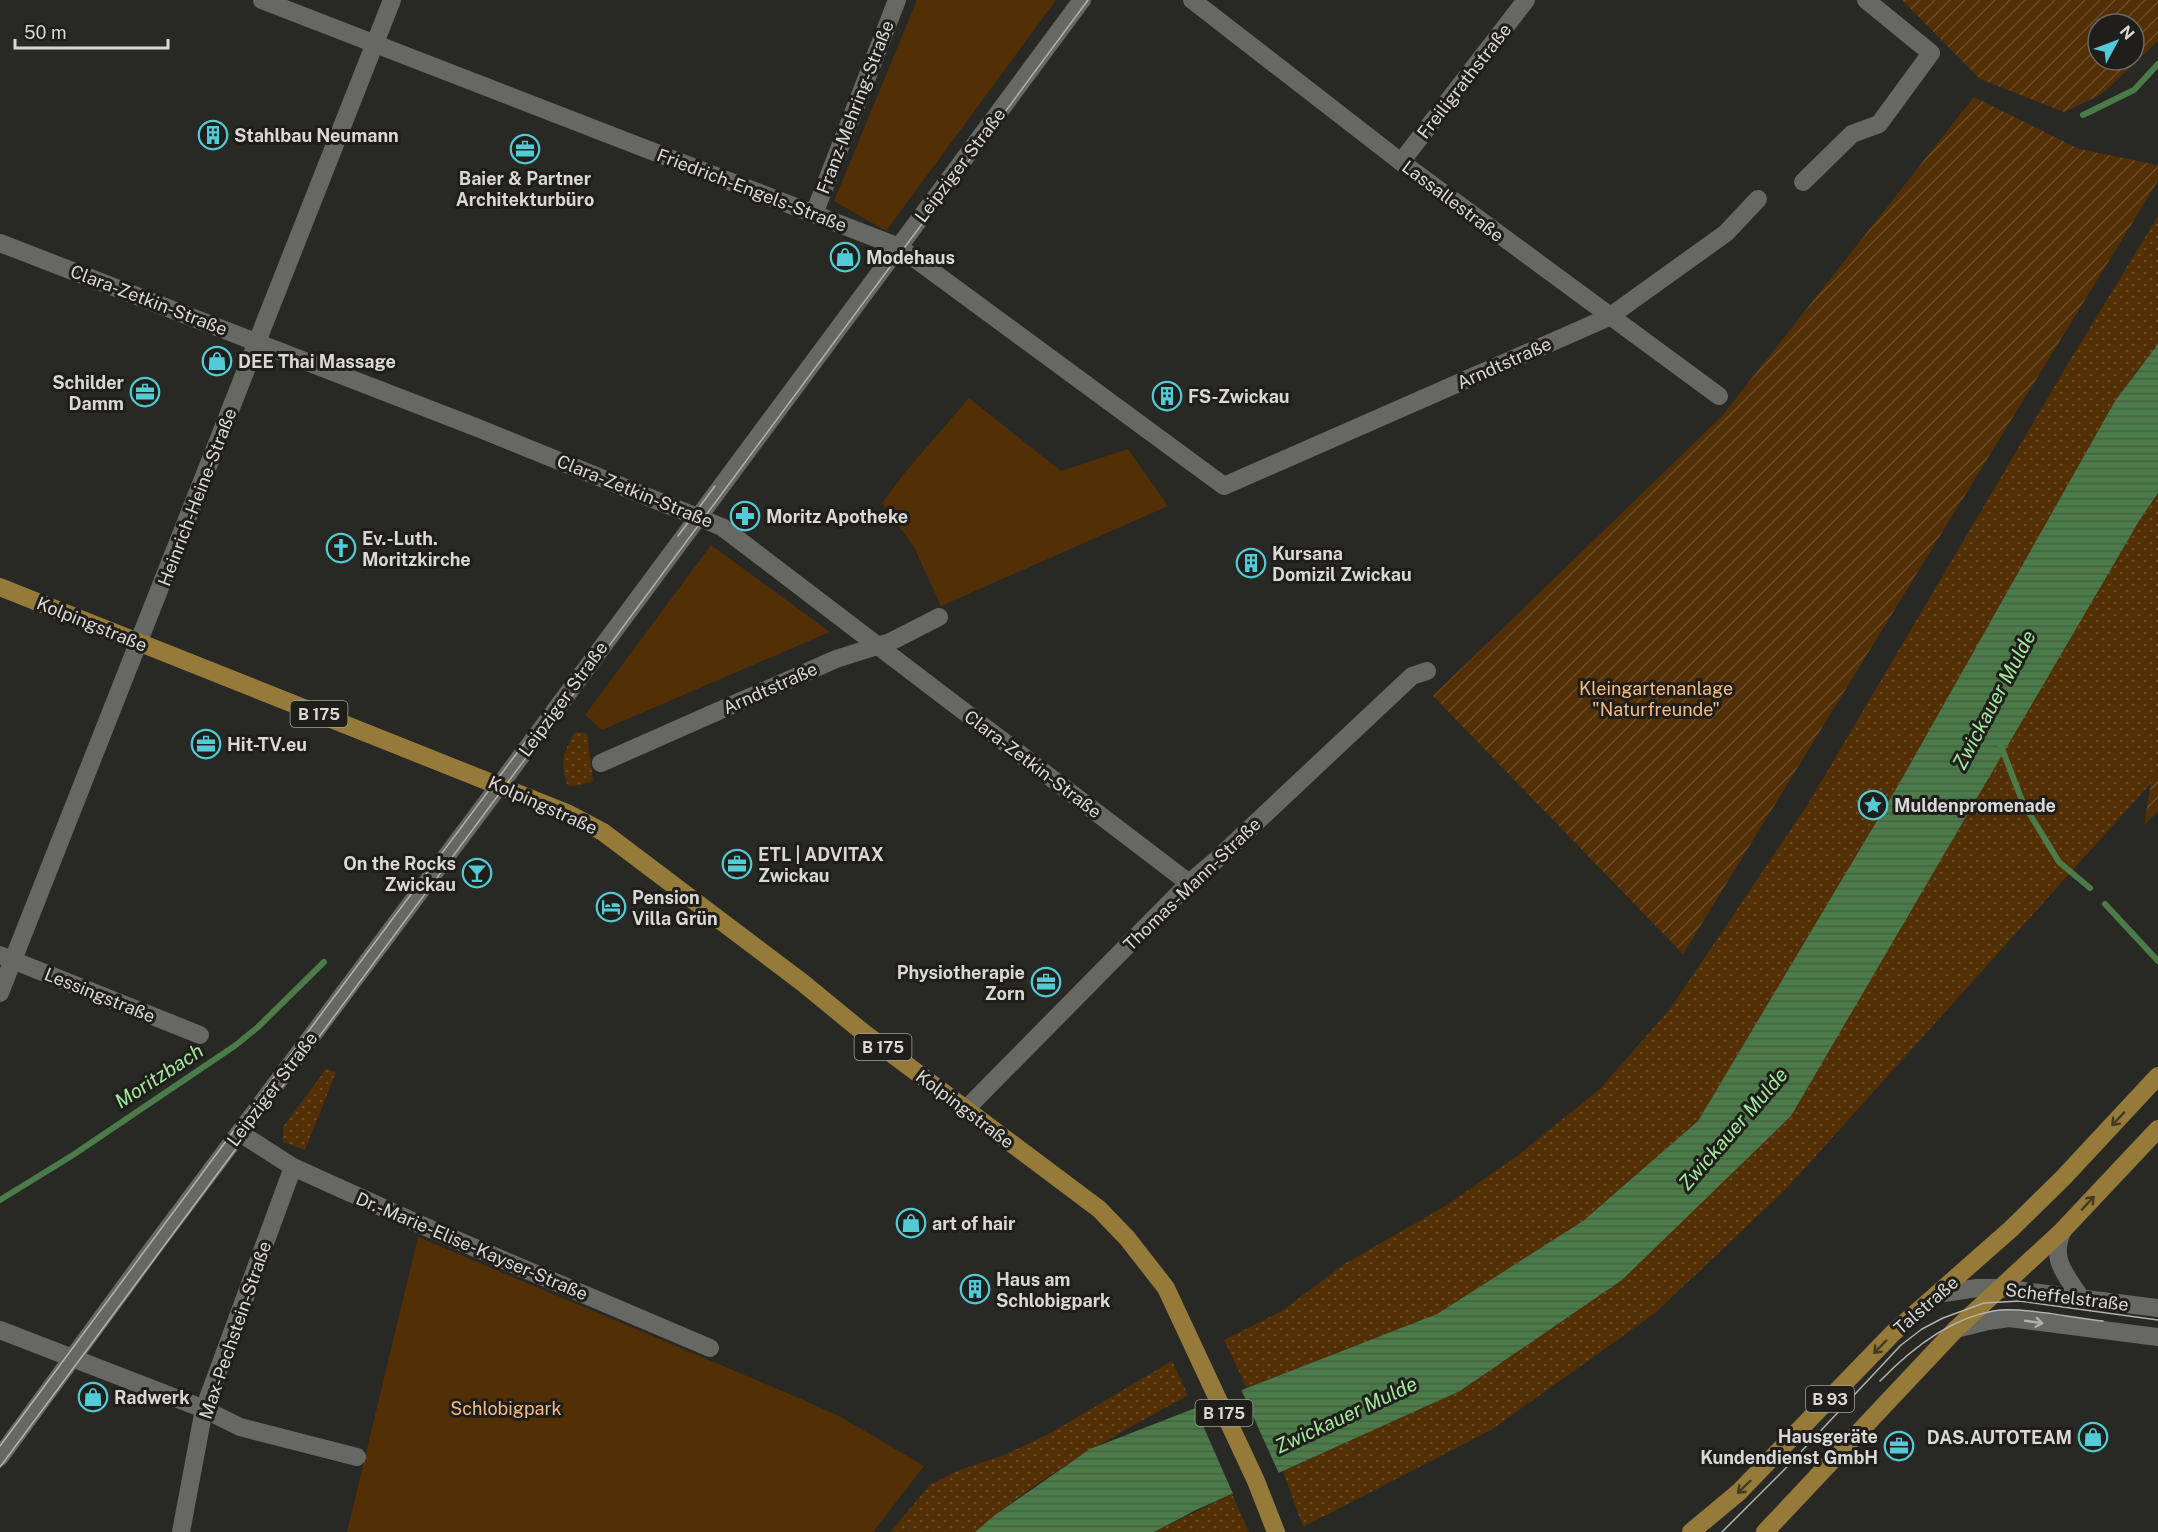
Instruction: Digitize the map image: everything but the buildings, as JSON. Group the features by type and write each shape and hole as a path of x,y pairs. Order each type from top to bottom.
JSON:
{"main road":[{"name":"Kolpingstraße","path":"0,587 567,813 603,832 1099,1209 1127,1238 1154,1270 1170,1296 1256,1481 1276,1532"},
{"name":"Talstraße","path":"1691,1532 1739,1492 1893,1333 1970,1266 2063,1178 2158,1076"},
{"name":"Talstraße","path":"1766,1532 1956,1329 1980,1296 2001,1288 2063,1230 2158,1129"}],"street":[{"name":"Friedrich-Engels-Straße","path":"262,0 899,247 1224,486"},
{"name":"Heinrich-Heine-Straße","path":"0,993 6,958 154,605 392,0"},
{"name":"Franz-Mehring-Straße","path":"814,214 897,0"},
{"name":"Leipziger Straße","path":"0,1457 1082,0"},
{"name":"Lassallestraße","path":"1192,0 1401,162 1719,396"},
{"name":"Freiligrathstraße","path":"1401,162 1526,0"},
{"path":"1803,182 1852,134 1879,124 1931,53 1866,0"},
{"name":"Arndtstraße","path":"1224,486 1609,317 1726,233 1758,199"},
{"name":"Clara-Zetkin-Straße","path":"0,243 257,342 722,527 1189,883"},
{"name":"Arndtstraße","path":"601,763 836,659 879,646 939,617"},
{"name":"Thomas-Mann-Straße","path":"966,1109 1189,883 1412,676 1427,671"},
{"name":"Lessingstraße","path":"6,958 200,1035"},
{"name":"Dr.-Marie-Elise-Kayser-Straße","path":"240,1133 293,1167 419,1224 710,1348"},
{"name":"Max-Pechstein-Straße","path":"181,1532 204,1409 293,1167"},
{"path":"2063,1230 2058,1240 2057,1255 2061,1269 2081,1298"},
{"path":"1936,1294 1980,1296 1970,1266"},
{"name":"Scheffelstraße","path":"2001,1288 2158,1308"},
{"name":"Scheffelstraße","path":"1980,1296 2009,1318"},
{"name":"Scheffelstraße","path":"1956,1329 2009,1318 2158,1337"},
{"path":"0,1330 204,1409 240,1427 357,1457"}],"green space":[{"path":"917,0 1056,0 886,231 834,201"},
{"path":"1902,0 2158,0 2158,41 2146,52 2146,12 2086,12 2086,72 2125,72 2102,94 2064,112 1980,79"},
{"name":"Kleingartenanlage \"Naturfreunde\"","path":"1974,97 2079,149 2158,165 2158,181 1683,954 1433,696 1722,416"},
{"path":"2158,216 2158,344 2115,401 1900,782 1698,1121 1583,1221 1437,1314 1247,1388 1224,1340 1282,1311 1346,1263 1447,1205 1517,1156 1599,1090 1670,1009 1808,804 2066,367"},
{"path":"969,398 1061,471 1128,449 1168,506 941,606 914,547 882,503 907,470"},
{"path":"2158,493 2158,769 2151,783 1786,1189 1655,1313 1491,1430 1303,1527 1283,1471 1460,1391 1622,1280"},
{"path":"711,545 830,632 602,730 585,715"},
{"path":"575,732 587,733 593,781 568,786 563,764"},
{"path":"2158,769 2158,811 2144,825 2151,783"},
{"path":"326,1069 336,1072 305,1150 283,1142 283,1127"},
{"name":"Schlobigpark","path":"418,1237 841,1417 924,1466 873,1532 347,1532"},
{"path":"1172,1361 1188,1395 1051,1475 975,1532 890,1532 931,1484 959,1470 1004,1455 1049,1434"},
{"path":"1232,1494 1249,1532 1154,1532"}],"water":[{"name":"Zwickauer Mulde","path":"2158,344 2158,493 2139,521 1791,1116 1622,1280 1460,1391 1196,1510 1154,1532 975,1532 995,1515 1090,1449 1437,1314 1583,1221 1698,1121 1900,782 2115,401"}],"pier":[{"path":"1240,1387 1280,1476 1234,1496 1194,1405"}],"waterway":[{"name":"Moritzbach","path":"2083,115 2134,90 2158,64"},
{"path":"2001,746 2023,803 2059,862 2090,888"},
{"path":"2105,904 2158,961"},
{"name":"Moritzbach","path":"0,1200 73,1155 236,1045 258,1027 324,962"}],"tram line":[{"path":"0,1467 1088,0"},
{"path":"678,536 715,486"},
{"path":"0,1446 535,729"},
{"path":"1722,1532 1783,1471 1901,1345 1922,1329 1943,1318 1984,1303 2020,1301 2158,1320"},
{"path":"1880,1381 1931,1337 1945,1328 1976,1315 1993,1311 2018,1310 2103,1321"}],"place":[{"name":"Stahlbau Neumann","path":"213,135"},
{"name":"Baier & Partner Architekturbüro","path":"525,149"},
{"name":"Modehaus","path":"845,257"},
{"name":"DEE Thai Massage","path":"217,361"},
{"name":"Schilder Damm","path":"145,392"},
{"name":"FS-Zwickau","path":"1167,396"},
{"name":"Moritz Apotheke","path":"745,516"},
{"name":"Ev.-Luth. Moritzkirche","path":"341,548"},
{"name":"Kursana Domizil Zwickau","path":"1251,563"},
{"name":"Hit-TV.eu","path":"206,744"},
{"name":"Muldenpromenade","path":"1873,805"},
{"name":"ETL | ADVITAX Zwickau","path":"737,864"},
{"name":"On the Rocks Zwickau","path":"477,873"},
{"name":"Pension Villa Grün","path":"611,907"},
{"name":"Physiotherapie Zorn","path":"1046,982"},
{"name":"art of hair","path":"911,1223"},
{"name":"Haus am Schlobigpark","path":"975,1289"},
{"name":"Radwerk","path":"93,1397"},
{"name":"DAS.AUTOTEAM","path":"2093,1437"},
{"name":"Hausgeräte Kundendienst GmbH","path":"1899,1446"}]}
